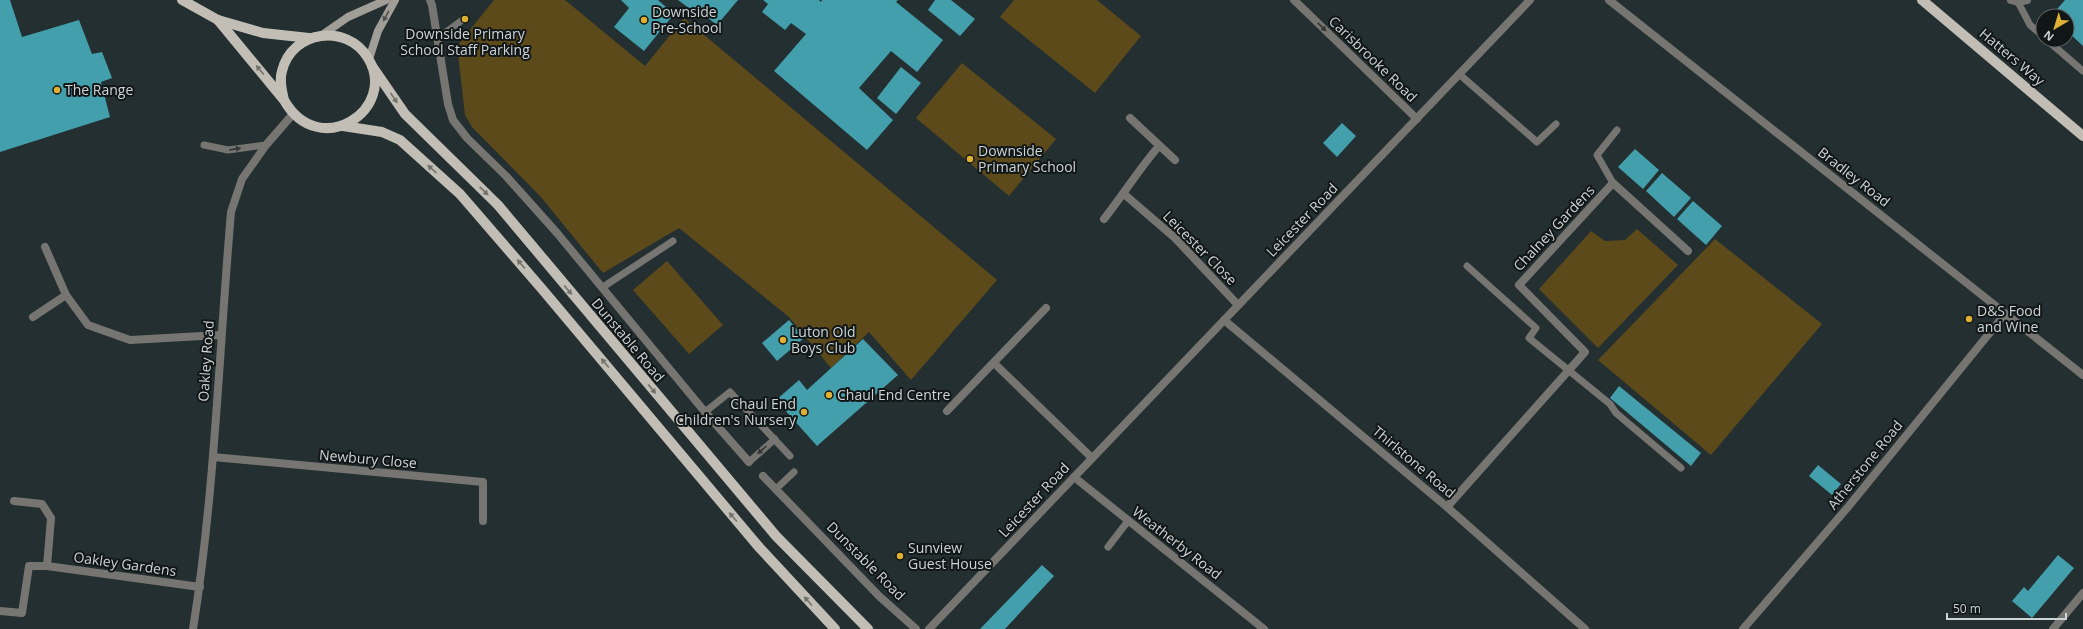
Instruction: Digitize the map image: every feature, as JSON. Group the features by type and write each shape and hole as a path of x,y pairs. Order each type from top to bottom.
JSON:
{"main road":[{"path":"182,0 218,20 264,33 308,38 322,35 336,35 349,40 360,48 370,62 374,80 373,95 366,108 356,119 343,126"},
{"name":"Hatters Way","path":"1922,0 2083,136"},
{"path":"218,20 294,114 304,122 316,127 330,128 343,126 382,132 400,140 460,194 542,289 758,546 836,629"},
{"path":"284,100 281,86 281,72 291,52 296,46 308,38"},
{"name":"Dunstable Road","path":"370,62 405,114 498,205 776,536 868,629"}],"street":[{"path":"322,35 348,17 386,0"},
{"path":"370,62 378,31 395,0"},
{"name":"Dunstable Road","path":"430,0 438,38 448,104 453,120 467,138 506,176 557,232 749,462"},
{"name":"Carisbrooke Road","path":"1294,0 1417,119"},
{"name":"Leicester Road","path":"929,629 1074,477 1091,457 1530,0"},
{"name":"Bradley Road","path":"1609,0 2083,375"},
{"path":"2014,1 2027,0"},
{"name":"Oakley Road","path":"193,629 200,587 213,457 220,335 231,212 242,179 266,145 294,114"},
{"path":"1130,118 1175,160"},
{"path":"1104,219 1124,194 1143,163 1159,146"},
{"name":"Chalney Gardens","path":"1447,507 1570,371 1585,352 1519,285 1613,183 1688,251"},
{"name":"Leicester Close","path":"1124,194 1175,238 1238,305"},
{"path":"45,247 66,295 88,325 130,340 220,335"},
{"path":"32,317 66,295"},
{"path":"947,411 1046,308"},
{"name":"Atherstone Road","path":"1742,629 1848,508 2005,314"},
{"name":"Thirlstone Road","path":"1224,320 1447,507 1585,629"},
{"path":"994,362 1091,457"},
{"name":"Newbury Close","path":"213,457 483,482 483,521"},
{"name":"Dunstable Road","path":"764,476 879,596 916,629"},
{"name":"Weatherby Road","path":"1074,477 1264,629"},
{"path":"14,501 42,504 51,518 47,566"},
{"name":"Oakley Gardens","path":"0,611 22,613 29,566 47,566 200,587"},
{"path":"2053,629 2083,593"}],"lane":[{"path":"2014,1 2030,25 2035,29"},
{"path":"438,38 461,21"},
{"path":"2056,48 2083,71"},
{"path":"1460,74 1537,142 1556,124"},
{"path":"1613,183 1597,155 1617,130"},
{"path":"204,145 228,150 266,145"},
{"path":"602,287 673,241"},
{"path":"1467,266 1536,328 1529,338 1570,371 1681,468"},
{"path":"706,412 730,392 790,456"},
{"path":"749,462 775,439"},
{"path":"776,489 794,472"},
{"path":"1108,546 1128,521"}],"shaded area":[{"path":"494,0 565,0 645,66 684,18 997,280 911,380 869,332 831,368 789,317 679,228 603,273 540,196 472,127 465,115 457,46"},
{"path":"1014,0 1097,0 1141,36 1095,93 1000,17"},
{"path":"962,63 1056,139 1009,196 916,118"},
{"path":"1637,229 1678,265 1598,348 1539,289 1591,231 1605,241 1625,240"},
{"path":"1715,239 1822,324 1711,455 1598,360"},
{"path":"667,261 723,325 689,354 633,290"}],"building":[{"path":"0,0 10,0 22,37 79,20 92,54 102,52 112,78 101,82 110,117 0,152"},
{"name":"Downside Pre-School","path":"621,0 658,0 674,14 644,51 614,27 629,8"},
{"path":"678,0 738,0 717,25 699,11 697,14"},
{"path":"763,0 819,0 821,2 822,0 898,0 896,2 943,40 917,72 891,51 859,88 893,120 867,150 774,71 806,34 791,23 785,30 762,12 768,4"},
{"path":"935,0 951,0 975,19 960,36 928,10"},
{"path":"2065,0 2083,0 2083,46 2075,38 2075,8 2058,8"},
{"path":"901,67 921,83 896,114 877,98"},
{"path":"1342,123 1356,136 1337,157 1323,143"},
{"path":"1635,149 1659,170 1643,189 1618,167"},
{"path":"1662,173 1691,198 1674,217 1646,191"},
{"path":"1693,201 1722,226 1706,245 1677,219"},
{"name":"Luton Old Boys Club","path":"789,320 804,338 777,361 762,343"},
{"name":"Chaul End Centre","path":"863,339 898,375 817,446 776,400 799,380 807,390"},
{"path":"1619,386 1701,453 1691,466 1610,398"},
{"path":"1818,465 1841,484 1832,495 1809,476"},
{"path":"2058,555 2074,568 2032,618 2012,601 2024,587 2028,591"},
{"path":"1042,565 1054,576 1005,629 980,629"}],"place":[{"name":"Downside Primary School Staff Parking","path":"465,19"},
{"name":"Downside Pre-School","path":"644,20"},
{"name":"The Range","path":"57,90"},
{"name":"Downside Primary School","path":"970,159"},
{"name":"D&S Food and Wine","path":"1969,319"},
{"name":"Luton Old Boys Club","path":"783,340"},
{"name":"Chaul End Centre","path":"829,395"},
{"name":"Chaul End Children's Nursery","path":"804,412"},
{"name":"Sunview Guest House","path":"900,556"}]}
